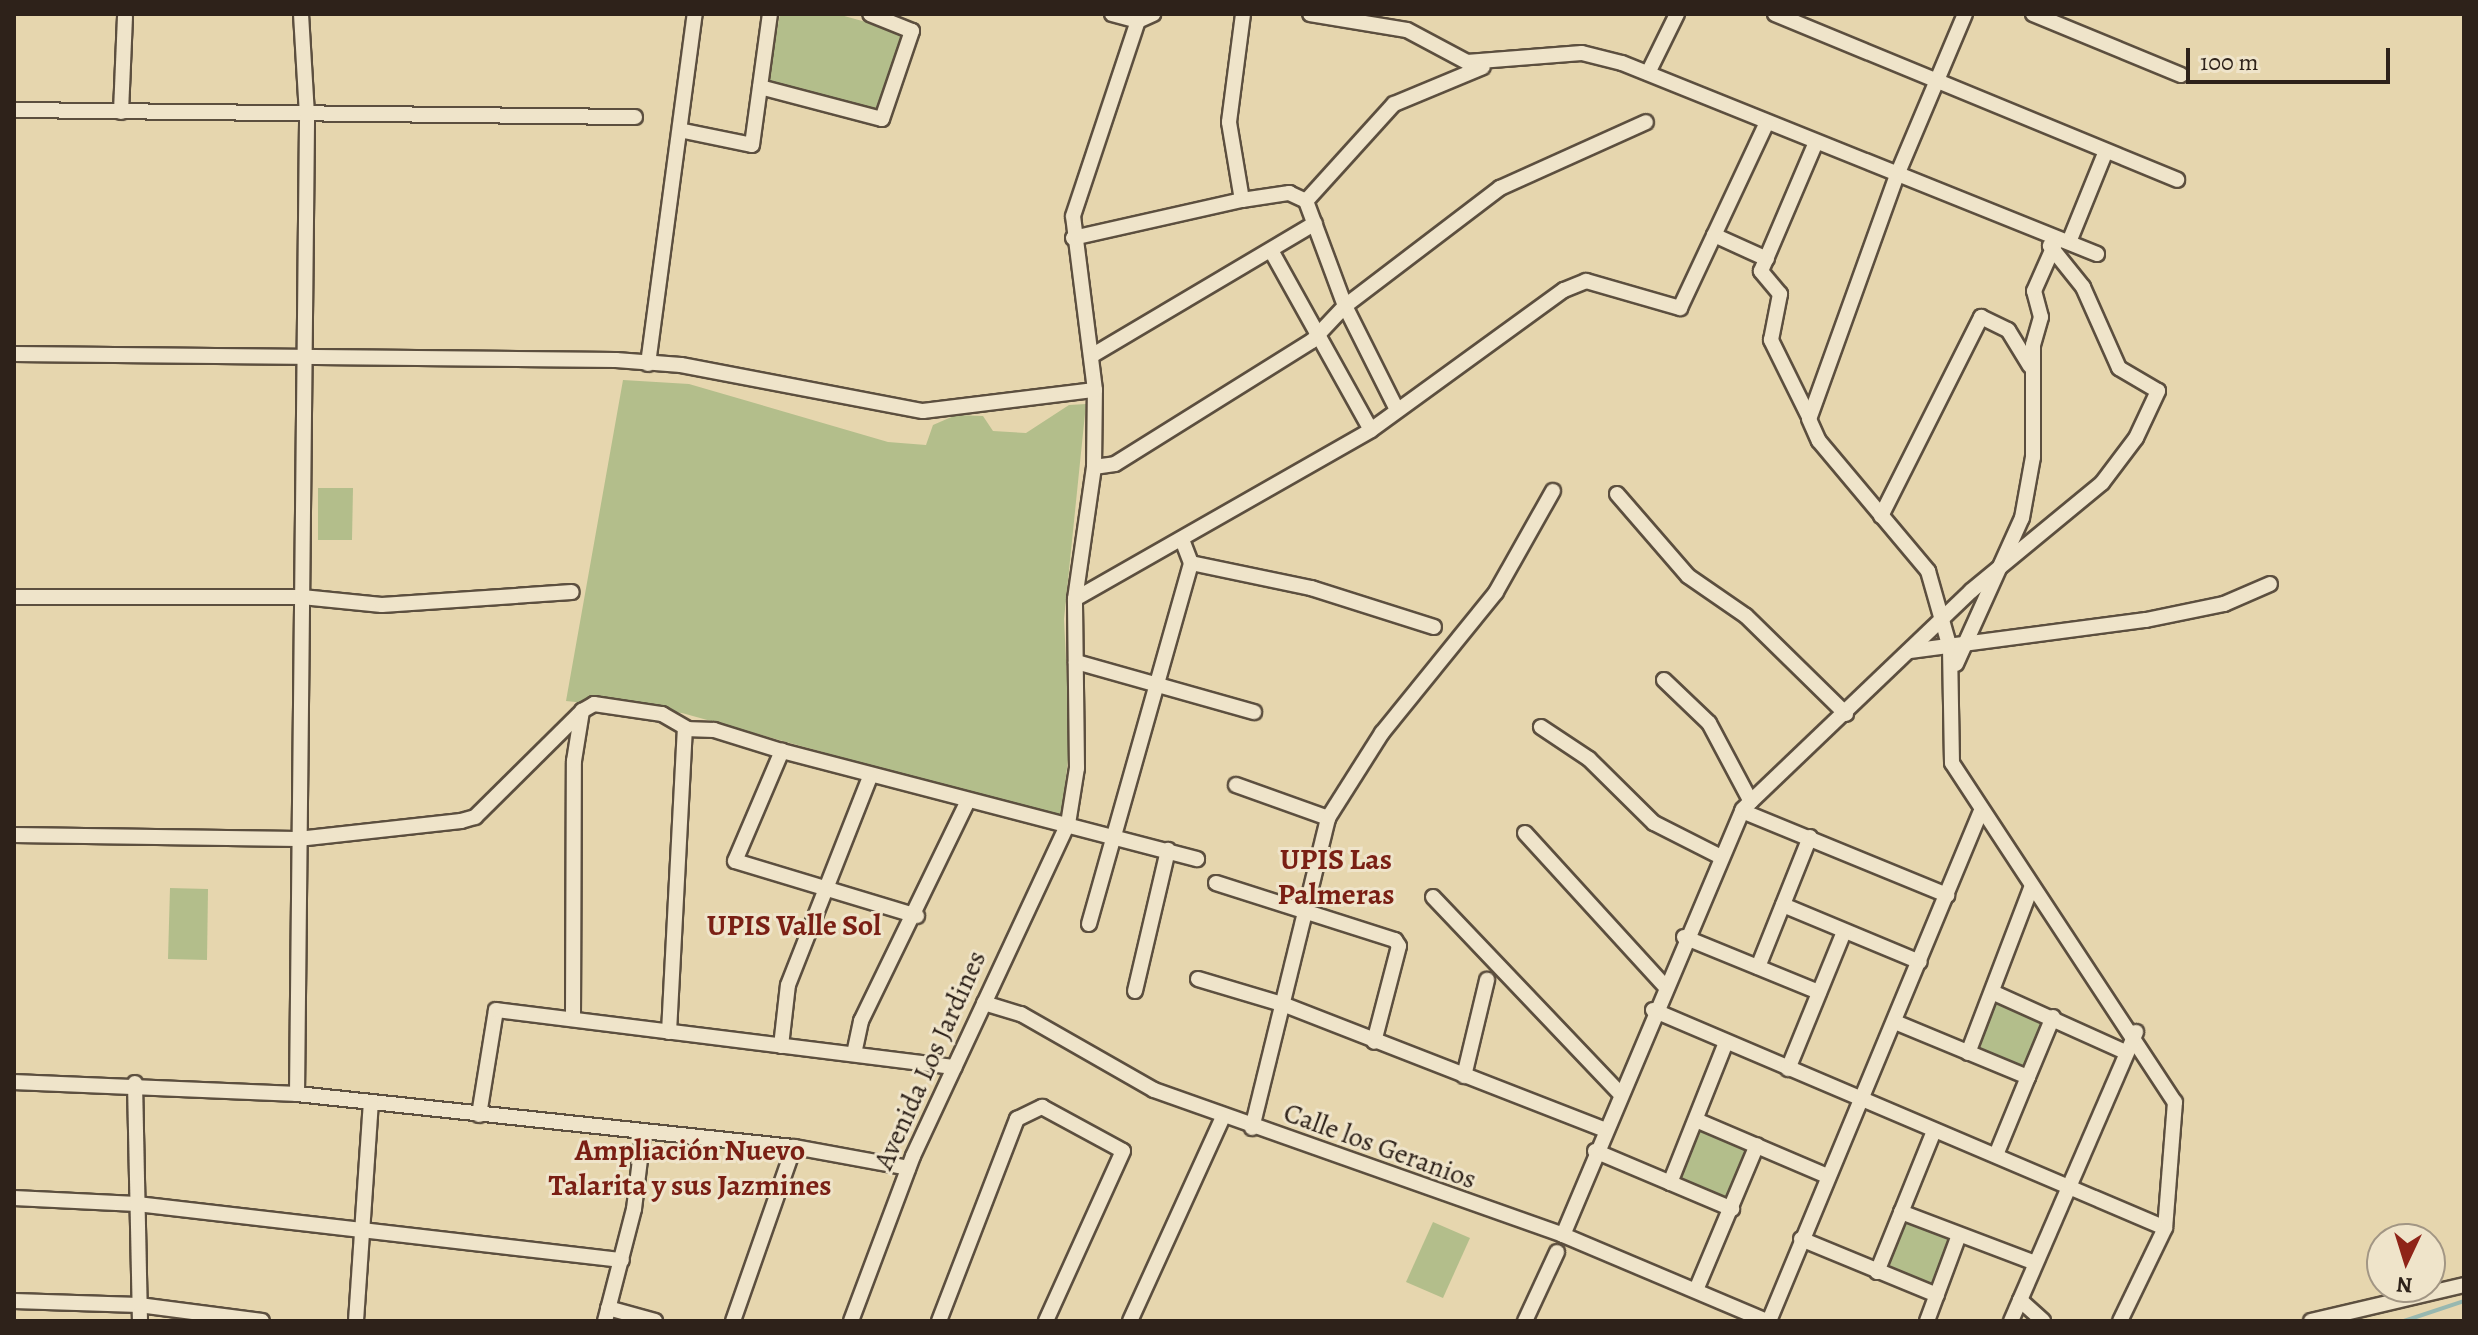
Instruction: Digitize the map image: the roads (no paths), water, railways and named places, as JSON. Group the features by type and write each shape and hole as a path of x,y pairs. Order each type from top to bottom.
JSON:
{"street":[{"path":"297,1094 307,115 301,14"},
{"path":"648,364 684,131 695,14"},
{"path":"684,131 752,145 770,14"},
{"path":"760,87 882,119 912,31 870,14"},
{"path":"1112,14 1138,21 1153,14"},
{"path":"1242,200 1229,122 1243,14"},
{"path":"1310,14 1407,30 1467,62 1515,61 1582,53 1648,73 2059,242 2097,254"},
{"path":"1648,73 1677,14"},
{"path":"1775,14 2177,180"},
{"path":"1809,419 1897,175 1965,14"},
{"path":"2033,14 2181,75"},
{"path":"121,112 125,17"},
{"name":"Avenida Los Jardines","path":"851,1321 908,1168 1068,824 1077,768 1075,599 1094,467 1095,390 1093,355 1073,238 1079,193 1138,21"},
{"path":"1306,201 1404,97 1515,61"},
{"path":"14,110 635,117"},
{"path":"1094,467 1115,464 1319,333 1345,306 1522,174 1646,122"},
{"path":"1075,599 1371,430 1534,309 1586,281 1680,308 1767,122"},
{"path":"1816,142 1761,276 1780,294 1771,340 1809,419 1881,516 1928,571 1955,647 1952,763 1980,813 2031,888 2136,1032 2175,1102 2165,1228 2120,1321"},
{"path":"1955,647 2016,536 2030,483 2031,368 2041,317 2034,291 2106,151"},
{"path":"1073,238 1242,200 1289,193 1306,201 1345,306 1397,410"},
{"path":"1093,355 1273,254 1315,223"},
{"path":"1714,235 1767,259"},
{"path":"1563,1235 1603,1129 1684,937 1719,856 1747,807 1995,571 2102,483 2136,438 2158,391 2114,361 2083,287 2059,242"},
{"path":"1273,254 1371,430"},
{"path":"1881,516 1981,317 2015,338 2031,368"},
{"path":"14,354 306,352 648,364 923,411 1095,390"},
{"path":"1252,1128 1285,1005 1328,818 1382,733 1496,592 1553,491"},
{"path":"1617,494 1688,576 1746,616 1846,714"},
{"path":"1089,924 1191,563 1182,539"},
{"path":"1191,563 1311,588 1434,627"},
{"path":"1910,651 2192,611 2270,584"},
{"path":"14,597 302,597 382,605 572,592"},
{"path":"1076,662 1254,712"},
{"path":"1664,680 1709,723 1747,807 1947,895"},
{"path":"14,835 298,839 475,817 582,711 594,704 662,714 688,729 714,730 870,777 1116,836 1197,859"},
{"path":"573,1018 574,761 582,711"},
{"path":"1541,727 1589,759 1654,823 1719,856"},
{"path":"669,1032 675,833 688,729"},
{"path":"782,751 735,861 917,916"},
{"path":"781,1046 788,985 870,777"},
{"path":"1236,785 1328,818"},
{"path":"854,1054 861,1021 917,916 968,801"},
{"path":"1768,1321 1980,813"},
{"path":"1525,833 1664,985"},
{"path":"1758,967 1810,837"},
{"path":"1135,991 1168,850"},
{"path":"1216,883 1306,909 1399,946 1374,1042"},
{"path":"1968,1053 2031,888"},
{"path":"1433,897 1619,1092"},
{"path":"1783,905 1920,962"},
{"path":"1788,1069 1844,932"},
{"path":"1684,937 1819,992"},
{"path":"1198,979 1285,1005 1603,1129"},
{"path":"1464,1076 1487,980"},
{"path":"1992,992 2123,1051"},
{"name":"Calle los Geranios","path":"984,1003 1021,1014 1154,1090 1252,1128 1563,1235 1768,1321"},
{"path":"479,1115 496,1010 954,1067"},
{"path":"1653,1010 2165,1228"},
{"path":"1996,1155 2053,1017"},
{"path":"1895,1022 2028,1077"},
{"path":"2011,1321 2123,1051 2136,1032"},
{"path":"1670,1183 1726,1042"},
{"path":"14,1082 135,1083 297,1094 643,1135 794,1147 908,1168"},
{"path":"135,1083 140,1321"},
{"path":"356,1321 371,1103"},
{"path":"939,1321 1017,1119 1042,1107 1123,1151 1046,1321"},
{"path":"1130,1321 1223,1117"},
{"path":"1696,1120 1827,1176"},
{"path":"1877,1272 1934,1131"},
{"path":"643,1135 622,1260 607,1314 655,1321"},
{"path":"1696,1290 1757,1145"},
{"path":"733,1321 794,1147"},
{"path":"1595,1151 1732,1209"},
{"path":"14,1198 137,1204 622,1260"},
{"path":"1901,1212 2035,1263"},
{"path":"1927,1321 1959,1235"},
{"path":"1801,1239 1937,1295"},
{"path":"1525,1321 1557,1252"},
{"path":"2311,1321 2464,1285"},
{"path":"2020,1300 2043,1321"},
{"path":"14,1301 139,1305 262,1321"}],"waterway":[{"path":"2404,1321 2464,1301"}],"district":[{"name":"UPIS Las Palmeras","path":"1336,876"},
{"name":"UPIS Valle Sol","path":"794,925"},
{"name":"Ampliación Nuevo Talarita y sus Jazmines","path":"690,1167"}]}
